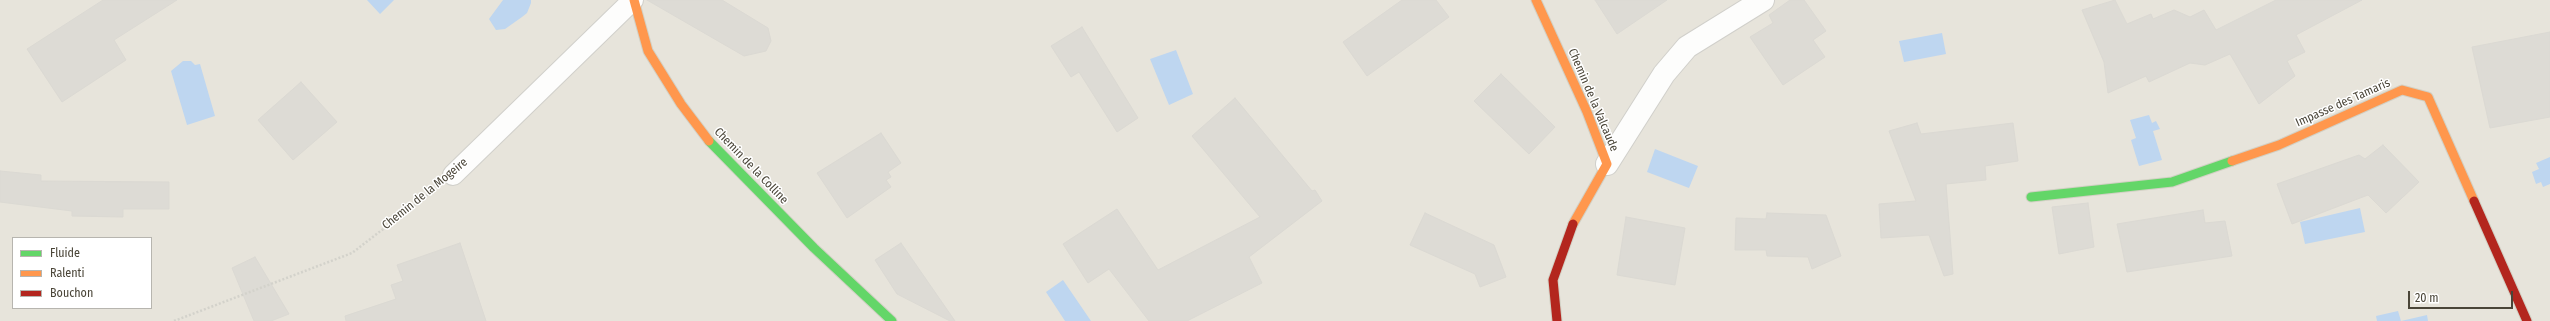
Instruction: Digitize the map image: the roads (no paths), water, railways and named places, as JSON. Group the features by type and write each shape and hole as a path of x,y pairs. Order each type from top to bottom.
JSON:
{"street":[{"name":"Chemin de la Colline","path":"634,0 648,51 681,104 714,148 814,248 892,321"},
{"name":"Chemin de la Valcaude","path":"1536,0 1587,112 1607,164 1573,224 1553,280 1557,321"},
{"path":"1607,164 1664,74 1687,48 1763,0"},
{"name":"Impasse des Tamaris","path":"2030,197 2172,182 2279,145 2402,90 2428,97 2527,321"}],"lane":[{"name":"Chemin de la Mogeire","path":"453,175 634,0"}],"water":[{"path":"367,0 394,0 380,14"},
{"path":"503,0 531,0 531,3 527,13 522,17 505,29 496,30 489,19"},
{"path":"1942,33 1946,54 1904,62 1899,41"},
{"path":"1176,50 1193,94 1169,105 1150,59"},
{"path":"183,61 191,61 195,65 200,64 215,116 187,125 171,71"},
{"path":"2149,115 2152,123 2156,121 2160,129 2153,131 2162,160 2139,166 2131,140 2136,138 2130,120"},
{"path":"1655,149 1698,166 1689,188 1647,172"},
{"path":"2550,157 2550,184 2543,187 2541,182 2536,184 2532,172 2539,169 2536,163"},
{"path":"2360,208 2365,232 2305,244 2300,222"},
{"path":"1063,280 1091,321 1065,321 1046,292"},
{"path":"2398,311 2401,321 2377,321 2376,316"},
{"path":"2427,315 2428,321 2401,321"}]}
